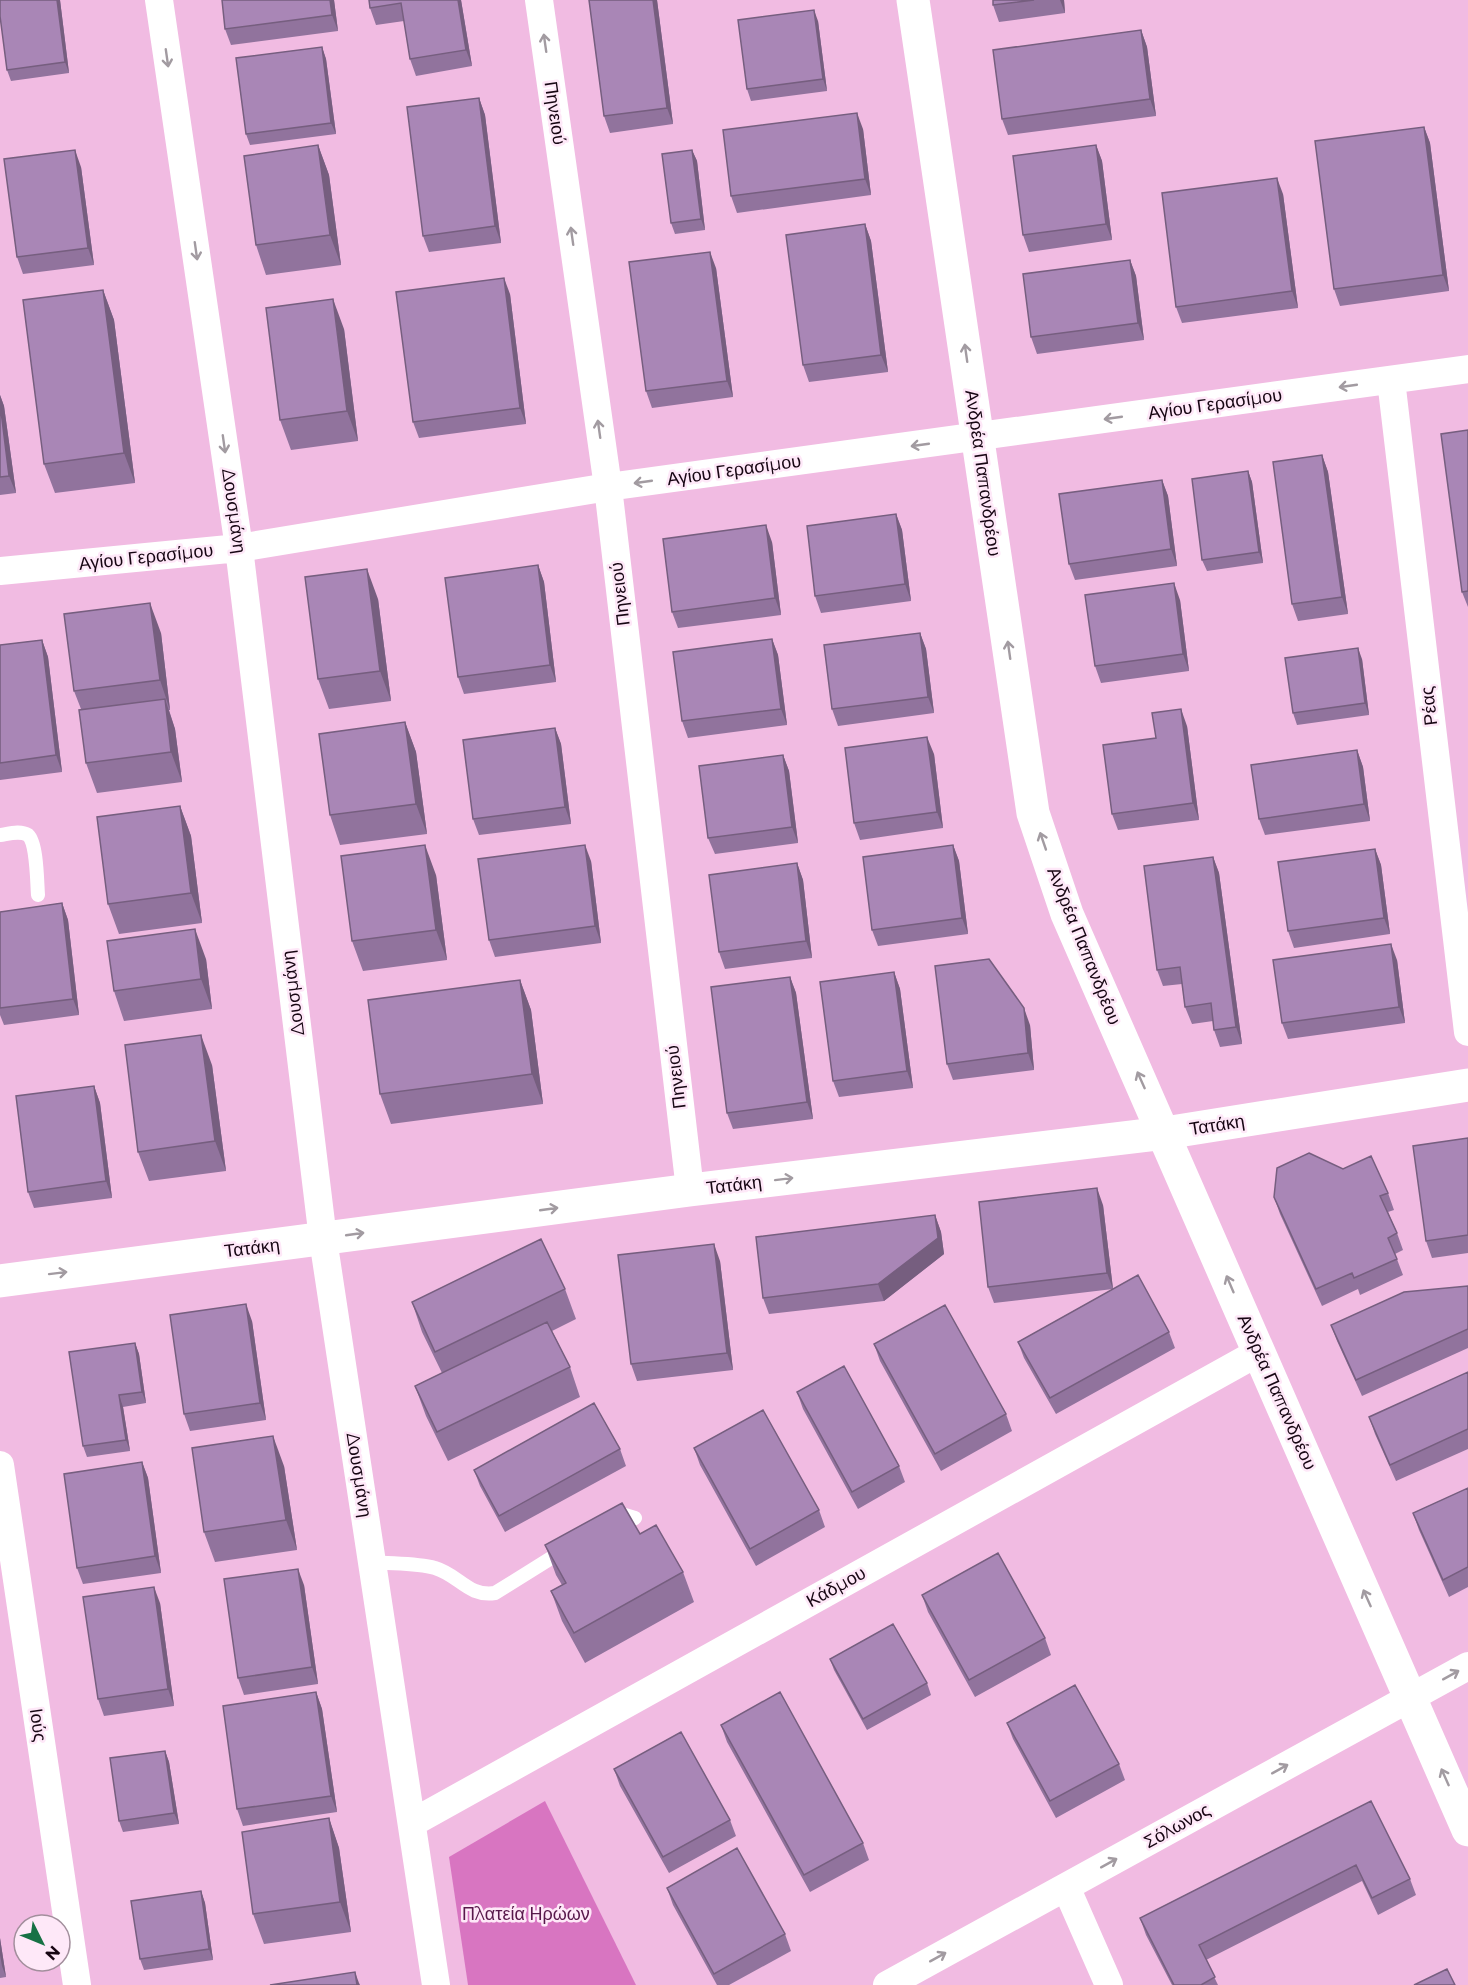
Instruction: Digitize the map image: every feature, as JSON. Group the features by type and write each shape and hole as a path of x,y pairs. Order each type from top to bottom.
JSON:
{"street":[{"name":"Δουσμάνη","path":"159,0 239,548 323,1239 436,1985"},
{"name":"Πηνειού","path":"539,0 608,487 690,1190"},
{"name":"Ανδρέα Παπανδρέου","path":"913,0 1033,813 1067,914 1165,1133 1468,1830"},
{"name":"Αγίου Γερασίμου","path":"0,571 239,548 608,487 1468,369"},
{"name":"Ρέας","path":"1391,380 1468,1032"},
{"name":"Τατάκη","path":"0,1281 690,1190 1165,1133 1468,1085"},
{"name":"Κάδμου","path":"412,1823 1259,1352"},
{"name":"Ιούς","path":"0,1464 77,1985"},
{"name":"Σόλωνος","path":"887,1985 1468,1666"},
{"path":"1066,1887 1109,1985"}],"lane":[{"path":"0,835 19,832 27,835 33,842 38,895"},
{"path":"605,1524 615,1517 626,1515 635,1518"},
{"path":"373,1562 435,1568 482,1595 495,1593 575,1542"}],"green space":[{"name":"Πλατεία Ηρώων","path":"545,1801 636,1985 468,1985 449,1857"}],"building":[{"path":"0,0 57,0 65,62 7,70"},
{"path":"222,0 330,0 332,15 225,29"},
{"path":"369,0 458,0 466,50 410,59 401,3 370,8"},
{"path":"589,0 653,0 667,108 604,116"},
{"path":"993,0 1034,0 993,5"},
{"path":"814,10 823,79 747,89 738,20"},
{"path":"1141,30 1150,99 1002,119 993,50"},
{"path":"322,47 331,123 246,134 236,58"},
{"path":"479,98 495,226 423,236 407,107"},
{"path":"857,113 865,179 731,196 723,130"},
{"path":"1424,127 1443,275 1334,289 1315,141"},
{"path":"318,145 330,235 256,245 244,156"},
{"path":"1096,145 1106,224 1023,235 1013,156"},
{"path":"75,150 88,248 17,257 4,159"},
{"path":"692,150 701,219 671,223 662,154"},
{"path":"1277,178 1292,291 1176,307 1162,193"},
{"path":"865,224 881,355 803,365 786,235"},
{"path":"710,252 727,381 646,391 629,262"},
{"path":"1130,260 1138,323 1031,337 1023,274"},
{"path":"504,278 520,408 413,422 396,292"},
{"path":"103,290 124,453 44,464 23,300"},
{"path":"333,299 347,411 280,420 266,308"},
{"path":"0,403 9,476 0,477"},
{"path":"1468,430 1468,591 1462,592 1441,434"},
{"path":"1322,455 1342,597 1292,604 1273,462"},
{"path":"1248,471 1259,552 1202,560 1192,479"},
{"path":"1162,480 1171,549 1069,564 1059,494"},
{"path":"896,514 905,584 815,596 807,526"},
{"path":"766,525 775,598 672,612 663,539"},
{"path":"538,565 550,665 458,677 445,578"},
{"path":"367,569 380,671 318,679 305,577"},
{"path":"1174,583 1183,654 1095,666 1085,595"},
{"path":"150,603 160,680 74,691 64,614"},
{"path":"920,633 928,697 832,709 824,645"},
{"path":"772,639 781,709 682,721 673,652"},
{"path":"42,640 56,755 0,763 0,645"},
{"path":"1358,648 1365,703 1293,713 1285,658"},
{"path":"165,699 171,752 86,763 79,710"},
{"path":"1181,709 1193,803 1112,814 1103,745 1156,738 1152,713"},
{"path":"405,722 416,804 330,815 319,734"},
{"path":"555,728 565,807 473,819 463,740"},
{"path":"927,737 937,812 854,823 845,748"},
{"path":"1357,750 1364,804 1259,819 1251,765"},
{"path":"783,755 792,827 708,838 699,766"},
{"path":"180,806 191,893 108,904 97,817"},
{"path":"425,845 436,930 352,941 341,856"},
{"path":"585,845 595,926 489,940 478,859"},
{"path":"953,845 962,918 872,930 863,857"},
{"path":"1375,849 1384,918 1288,931 1278,862"},
{"path":"1213,857 1236,1027 1214,1030 1211,1003 1185,1007 1180,967 1157,970 1144,866"},
{"path":"797,863 806,941 719,952 709,875"},
{"path":"62,903 73,999 0,1008 0,912"},
{"path":"195,929 201,979 114,991 107,941"},
{"path":"1391,944 1399,1007 1282,1023 1273,960"},
{"path":"989,959 1024,1008 1028,1053 947,1064 935,966"},
{"path":"894,972 907,1071 833,1081 820,982"},
{"path":"790,977 807,1102 727,1113 711,987"},
{"path":"520,980 532,1074 380,1094 368,1000"},
{"path":"201,1035 215,1141 138,1152 125,1045"},
{"path":"94,1086 106,1181 28,1192 16,1096"},
{"path":"1468,1138 1468,1235 1426,1241 1413,1146"},
{"path":"1309,1153 1343,1169 1371,1156 1388,1193 1380,1196 1397,1233 1388,1238 1397,1259 1354,1278 1352,1273 1316,1289 1274,1197 1277,1168"},
{"path":"1097,1188 1107,1273 988,1287 979,1202"},
{"path":"935,1215 938,1238 878,1284 763,1298 756,1237"},
{"path":"541,1239 565,1289 435,1352 412,1302"},
{"path":"714,1244 727,1353 631,1364 618,1255"},
{"path":"1138,1275 1169,1332 1050,1398 1018,1342"},
{"path":"1468,1286 1468,1329 1356,1380 1331,1325 1404,1292"},
{"path":"246,1304 260,1403 184,1414 170,1315"},
{"path":"945,1305 1006,1414 935,1454 874,1344"},
{"path":"547,1322 570,1367 437,1432 415,1386"},
{"path":"135,1343 142,1392 119,1395 126,1440 83,1446 69,1352"},
{"path":"844,1366 899,1466 852,1492 797,1392"},
{"path":"1468,1372 1468,1429 1390,1465 1369,1417"},
{"path":"594,1403 620,1449 499,1516 474,1470"},
{"path":"763,1410 819,1510 750,1549 694,1448"},
{"path":"273,1436 286,1520 204,1532 192,1448"},
{"path":"142,1462 155,1556 77,1568 64,1474"},
{"path":"1468,1488 1468,1567 1443,1580 1413,1513"},
{"path":"622,1503 640,1534 656,1525 683,1572 574,1633 551,1591 566,1583 545,1545"},
{"path":"998,1553 1045,1638 969,1680 922,1595"},
{"path":"298,1569 312,1667 238,1678 224,1579"},
{"path":"154,1587 168,1689 98,1699 83,1597"},
{"path":"893,1624 927,1683 863,1719 830,1659"},
{"path":"1075,1685 1119,1764 1050,1801 1007,1723"},
{"path":"316,1692 331,1796 237,1809 223,1706"},
{"path":"780,1692 863,1843 804,1875 721,1725"},
{"path":"681,1732 730,1820 663,1857 614,1769"},
{"path":"165,1751 174,1813 119,1821 110,1758"},
{"path":"1371,1801 1410,1879 1372,1898 1356,1865 1199,1945 1215,1977 1201,1985 1174,1985 1140,1918"},
{"path":"329,1818 340,1902 253,1914 242,1832"},
{"path":"737,1848 785,1934 714,1974 667,1888"},
{"path":"201,1891 209,1949 140,1959 131,1901"},
{"path":"1447,1969 1455,1985 1414,1985"},
{"path":"355,1972 357,1985 270,1985"}]}
